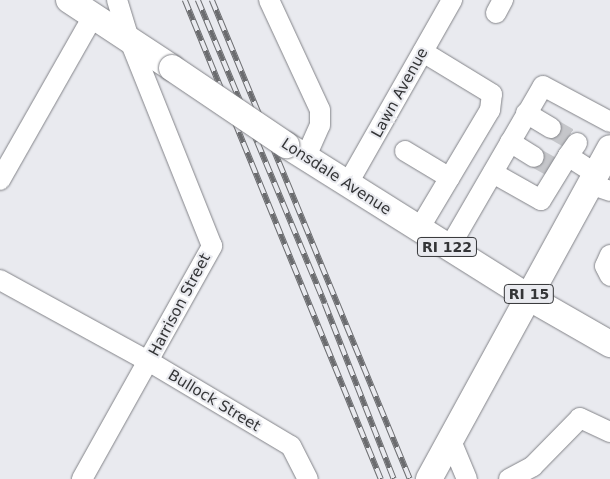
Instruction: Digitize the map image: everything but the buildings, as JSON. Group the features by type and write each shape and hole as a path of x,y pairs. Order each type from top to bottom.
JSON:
{"main road":[{"name":"Lonsdale Avenue","path":"69,0 347,185 528,297 610,344"},
{"name":"RI 15","path":"429,479 528,297 599,183 610,148"}],"street":[{"name":"Harrison Street","path":"82,479 150,362 212,246 129,39 117,0"},
{"path":"269,0 320,110 320,125 296,151"},
{"name":"Lawn Avenue","path":"347,185 452,0"},
{"path":"0,180 93,16"},
{"path":"419,230 490,110 492,94 422,52"},
{"path":"449,248 543,86 610,122"},
{"path":"526,114 551,128"},
{"path":"510,142 534,157"},
{"path":"492,173 541,200 572,149 599,183"},
{"path":"405,151 450,178"},
{"name":"Bullock Street","path":"0,280 150,362 291,446 308,479"},
{"path":"509,479 533,466 580,418 610,432"},
{"path":"451,441 468,479"}],"tunnel":[{"path":"551,128 577,143"},
{"path":"534,157 559,171"}],"railway":[{"path":"185,0 381,479"},
{"path":"198,0 325,304 394,479"},
{"path":"212,0 410,479"}]}
